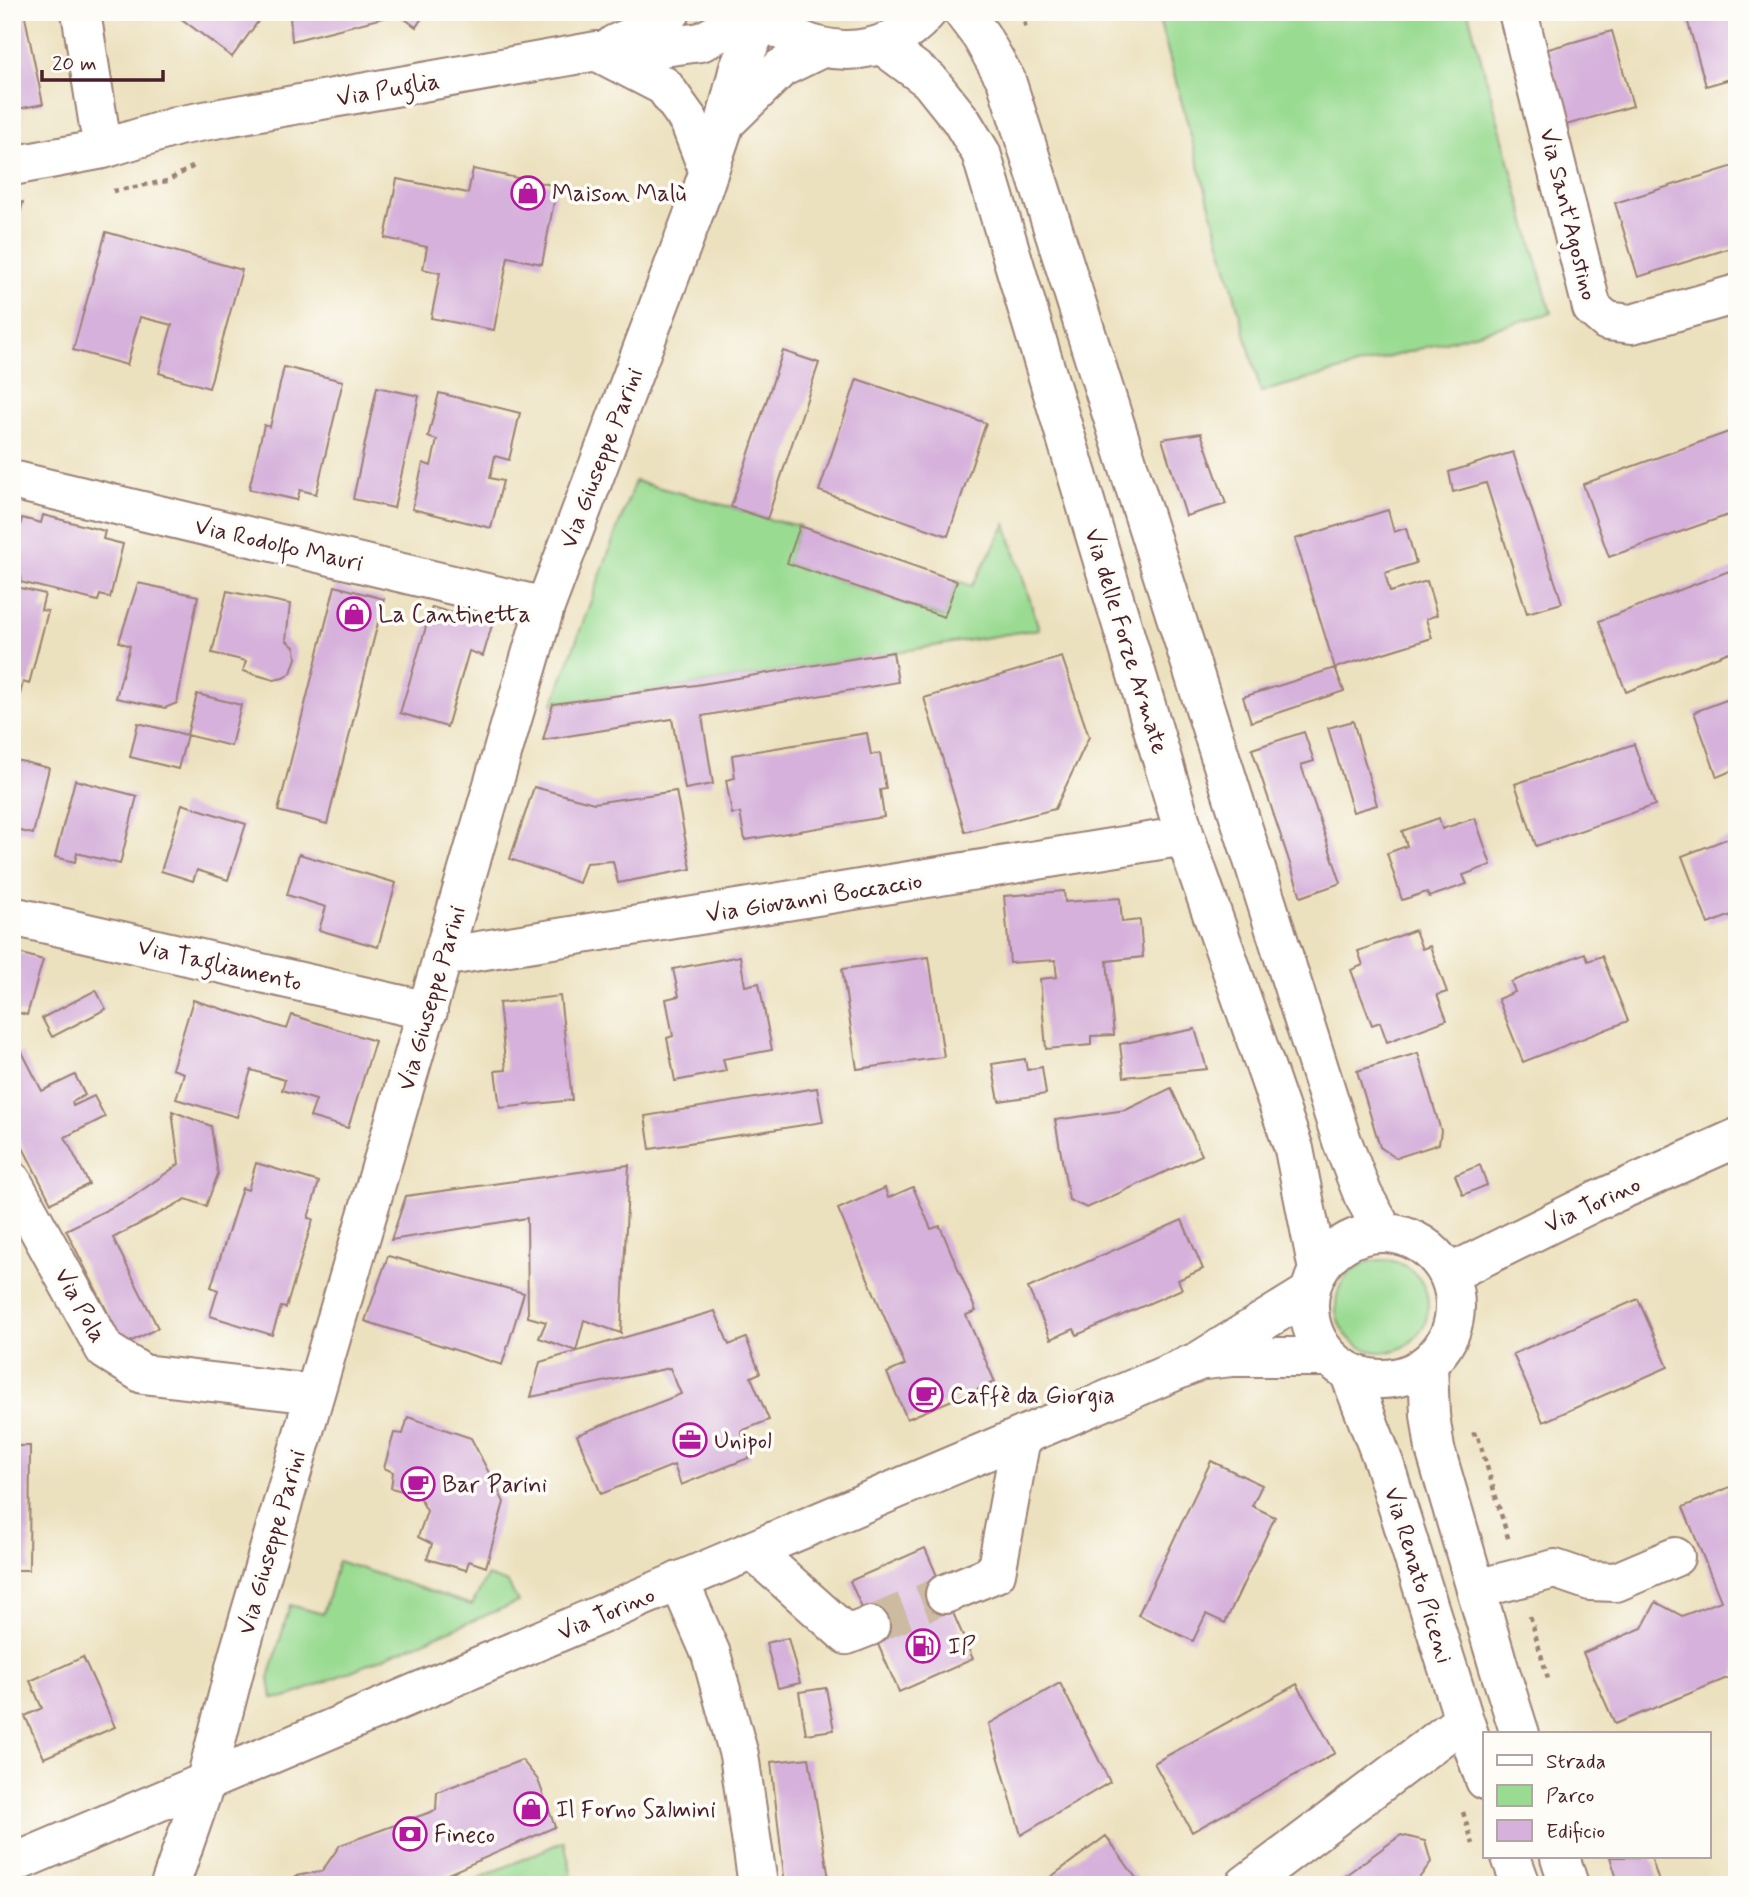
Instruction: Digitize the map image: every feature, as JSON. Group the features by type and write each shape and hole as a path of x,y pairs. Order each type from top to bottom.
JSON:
{"street":[{"path":"81,12 99,126"},
{"name":"Via Puglia","path":"597,51 643,32 671,12"},
{"path":"760,13 780,30 800,41 838,51 882,45 916,25 927,12"},
{"path":"963,12 981,36 1006,79 1342,1141 1363,1195 1384,1232"},
{"name":"Via Puglia","path":"12,166 103,149 178,126 597,51 641,50 701,42 760,13"},
{"name":"Via Giuseppe Parini","path":"170,1885 205,1784 238,1656 545,607 691,219 725,123 739,68 760,13"},
{"name":"Via Sant'Agostino","path":"1529,15 1592,309 1607,321 1632,324 1737,295"},
{"name":"Via delle Forze Armate","path":"882,45 929,80 961,120 981,153 1185,836 1294,1149 1313,1282"},
{"name":"Via Giuseppe Parini","path":"725,123 781,68 822,48"},
{"path":"597,51 664,86 689,121 708,170"},
{"name":"Via Puglia","path":"12,143 99,126 178,126"},
{"name":"Via Rodolfo Mauri","path":"12,480 545,607"},
{"name":"Via Giovanni Boccaccio","path":"442,957 1185,836"},
{"name":"Via Tagliamento","path":"12,916 428,1012"},
{"name":"Via Torino","path":"1449,1274 1592,1203 1737,1138"},
{"name":"Via Pola","path":"12,1181 105,1350 143,1374 314,1394"},
{"path":"1384,1232 1411,1238 1433,1252 1449,1274 1456,1298 1455,1323 1445,1346 1428,1365 1403,1377 1376,1380 1339,1365 1315,1339 1309,1316 1313,1282 1334,1250 1358,1236 1384,1232"},
{"name":"Via Torino","path":"12,1864 1199,1361 1313,1282"},
{"name":"Via Torino","path":"1199,1361 1232,1357 1339,1365"},
{"name":"Via Renato Piceni","path":"1339,1365 1384,1463 1483,1774"},
{"name":"Via Renato Piceni","path":"1428,1365 1430,1415 1435,1449 1519,1732"},
{"path":"945,1594 996,1573 1021,1437"},
{"path":"753,1551 847,1635 870,1626"},
{"path":"1476,1589 1555,1569 1590,1581 1616,1582 1675,1558"},
{"path":"691,1576 739,1755 758,1885"},
{"path":"1245,1885 1464,1720"},
{"path":"1511,1858 1521,1885"},
{"path":"1560,1858 1569,1885"}],"path":[{"path":"105,192 167,181 201,161"}],"green space":[{"path":"1157,12 1468,12 1551,313 1261,392"},
{"path":"635,481 800,526 788,563 943,617 957,581 972,586 1006,524 1039,629 696,685 553,704"},
{"path":"1382,1260 1400,1263 1415,1273 1425,1288 1428,1306 1425,1324 1415,1339 1400,1349 1382,1352 1364,1349 1349,1339 1339,1324 1336,1306 1339,1288 1349,1273 1364,1263"},
{"path":"338,1561 472,1605 487,1576 508,1583 518,1602 286,1698 272,1698 269,1678 290,1605 323,1614"},
{"path":"564,1841 574,1885 464,1885"}],"building":[{"path":"12,12 24,12 43,104 12,110"},
{"path":"265,12 232,57 175,14"},
{"path":"303,12 426,12 416,27 398,14 292,41 290,17"},
{"path":"1685,12 1737,12 1737,77 1706,86"},
{"path":"1612,31 1633,106 1566,125 1545,50"},
{"path":"1737,99 1737,120 1736,120 1730,102"},
{"path":"1737,165 1737,246 1638,277 1615,203"},
{"path":"473,169 557,186 542,264 508,257 494,330 431,318 440,273 423,269 427,247 385,238 397,179 468,193"},
{"path":"23,202 13,240 12,240 12,204"},
{"path":"106,232 242,270 209,388 159,373 172,325 140,317 127,365 73,350"},
{"path":"783,351 819,363 767,519 731,507"},
{"path":"284,367 343,381 316,494 300,490 297,500 249,489 264,425 270,427"},
{"path":"857,379 986,423 948,536 819,491"},
{"path":"377,387 419,396 394,508 353,499"},
{"path":"439,393 520,413 509,460 495,456 490,478 503,481 491,528 412,509 423,463 431,466 437,440 428,437"},
{"path":"1737,429 1737,512 1609,557 1583,484"},
{"path":"1201,433 1226,504 1186,516 1162,439"},
{"path":"1513,452 1562,603 1527,613 1486,483 1453,492 1449,472"},
{"path":"1388,510 1394,532 1406,528 1416,563 1385,573 1390,592 1427,581 1437,615 1426,619 1432,638 1335,668 1295,539"},
{"path":"43,515 105,531 103,539 123,544 110,598 100,595 98,601 20,582 21,576 12,574 12,560 22,518 41,523"},
{"path":"800,526 957,581 944,617 787,563"},
{"path":"1737,568 1737,649 1626,692 1599,621"},
{"path":"138,583 198,596 177,703 165,708 116,698 130,646 119,642"},
{"path":"12,586 45,594 41,610 48,611 29,684 23,682 19,699 12,697"},
{"path":"335,586 384,599 327,824 278,811"},
{"path":"227,591 290,604 286,640 295,648 296,658 291,673 274,680 243,671 246,661 212,653"},
{"path":"432,607 492,625 483,656 469,651 447,727 400,713"},
{"path":"893,652 898,682 702,716 713,784 685,789 672,719 543,740 553,704 696,685"},
{"path":"1062,657 1089,737 1055,809 965,832 924,698"},
{"path":"1335,668 1344,691 1251,722 1243,697"},
{"path":"197,694 241,705 231,746 187,735"},
{"path":"1737,696 1737,785 1731,771 1717,777 1694,712"},
{"path":"1353,721 1377,805 1353,812 1328,728"},
{"path":"138,723 187,735 178,769 130,757"},
{"path":"1304,732 1314,761 1301,765 1341,883 1301,897 1252,749"},
{"path":"867,733 871,755 880,753 886,789 880,790 884,817 745,840 740,813 732,814 726,780 735,778 732,755"},
{"path":"1634,744 1655,805 1536,846 1515,784"},
{"path":"12,759 49,768 33,834 12,829"},
{"path":"75,780 137,796 120,864 77,853 75,862 55,857"},
{"path":"534,787 594,803 676,791 691,869 618,883 613,861 586,863 579,883 510,859"},
{"path":"182,804 246,824 228,880 197,870 193,881 161,871"},
{"path":"1439,818 1442,829 1475,818 1491,865 1463,875 1467,884 1429,897 1427,892 1402,900 1387,853 1407,846 1402,831"},
{"path":"1737,835 1737,913 1708,924 1682,856"},
{"path":"299,854 396,883 378,947 319,930 326,907 287,895"},
{"path":"1064,891 1065,902 1120,898 1122,922 1140,920 1143,957 1107,961 1114,1035 1091,1036 1091,1045 1046,1049 1040,979 1057,977 1055,960 1010,963 1004,896"},
{"path":"1415,930 1422,949 1430,946 1447,992 1437,995 1447,1020 1387,1042 1380,1022 1372,1025 1351,970 1363,965 1358,951"},
{"path":"12,951 43,960 27,1015 12,1011"},
{"path":"1585,953 1588,961 1602,956 1628,1021 1523,1062 1498,999 1515,992 1511,982"},
{"path":"740,956 745,986 759,983 772,1050 723,1059 726,1071 675,1081 667,1038 673,1036 666,999 679,996 673,969"},
{"path":"929,957 944,1057 857,1069 842,969"},
{"path":"96,990 106,1009 52,1037 42,1018"},
{"path":"560,996 572,1100 500,1108 495,1071 506,1070 499,1003"},
{"path":"193,1000 287,1029 292,1015 375,1041 348,1128 310,1117 316,1100 282,1090 285,1080 251,1070 237,1117 176,1099 184,1073 172,1069"},
{"path":"1195,1029 1207,1069 1124,1077 1120,1044"},
{"path":"22,1052 42,1091 75,1075 85,1095 72,1102 73,1106 94,1096 105,1117 65,1137 89,1184 51,1203 12,1126 12,1057"},
{"path":"1418,1053 1441,1131 1439,1144 1396,1158 1380,1147 1357,1071"},
{"path":"1025,1059 1027,1070 1042,1067 1046,1094 999,1101 992,1064"},
{"path":"817,1088 823,1122 650,1149 645,1116"},
{"path":"1171,1088 1202,1155 1087,1208 1069,1200 1055,1120 1126,1110"},
{"path":"172,1111 211,1126 218,1174 206,1206 186,1199 113,1238 158,1328 124,1345 66,1230 131,1198 179,1164"},
{"path":"256,1163 319,1182 308,1218 313,1219 286,1308 281,1307 272,1335 210,1316 218,1290 211,1287 242,1188 248,1190"},
{"path":"629,1165 621,1333 584,1320 576,1351 539,1338 546,1322 528,1317 527,1218 391,1240 406,1196"},
{"path":"1480,1165 1487,1185 1463,1195 1455,1175"},
{"path":"913,1187 931,1229 940,1226 976,1311 966,1315 995,1382 907,1419 887,1373 905,1365 838,1209 885,1188 888,1198"},
{"path":"1182,1220 1203,1269 1178,1280 1182,1289 1077,1335 1074,1329 1051,1339 1028,1288"},
{"path":"388,1256 524,1293 502,1365 365,1321"},
{"path":"1638,1299 1668,1367 1543,1422 1513,1354"},
{"path":"715,1311 729,1345 746,1338 760,1373 751,1377 769,1420 741,1431 751,1457 681,1485 674,1465 601,1494 577,1435 681,1394 670,1368 531,1397 540,1362"},
{"path":"408,1417 471,1438 504,1502 486,1567 469,1561 466,1570 427,1559 432,1544 418,1537 427,1511 418,1495 391,1488 393,1472 384,1468 394,1433 403,1434"},
{"path":"12,1446 30,1446 29,1570 12,1570"},
{"path":"1211,1461 1262,1485 1252,1506 1275,1517 1225,1623 1206,1614 1193,1641 1138,1615"},
{"path":"1737,1484 1737,1674 1615,1724 1583,1653 1642,1628 1656,1602 1682,1616 1721,1601 1683,1507"},
{"path":"925,1548 973,1659 899,1692 850,1581"},
{"path":"788,1638 800,1683 778,1688 766,1643"},
{"path":"83,1657 115,1727 44,1758 25,1716 42,1708 30,1681"},
{"path":"1060,1683 1110,1782 1021,1835 989,1724"},
{"path":"1297,1684 1335,1753 1192,1832 1154,1763"},
{"path":"826,1688 834,1730 806,1734 799,1692"},
{"path":"809,1758 830,1885 785,1885 771,1762"},
{"path":"522,1760 538,1780 555,1827 423,1885 286,1885 296,1876 322,1871 340,1845 436,1810 437,1792"},
{"path":"12,1778 17,1797 12,1799"},
{"path":"1401,1835 1425,1841 1431,1862 1414,1885 1332,1885"},
{"path":"1106,1836 1141,1885 1040,1885"},
{"path":"1610,1858 1651,1858 1660,1885 1619,1885"}],"tunnel":[{"path":"870,1626 945,1594"}],"place":[{"name":"Maison Malù","path":"528,193"},
{"name":"La Cantinetta","path":"354,614"},
{"name":"Caffè da Giorgia","path":"926,1395"},
{"name":"Unipol","path":"690,1440"},
{"name":"Bar Parini","path":"418,1484"},
{"name":"IP","path":"923,1646"},
{"name":"Il Forno Salmini","path":"531,1809"},
{"name":"Fineco","path":"410,1834"}]}
